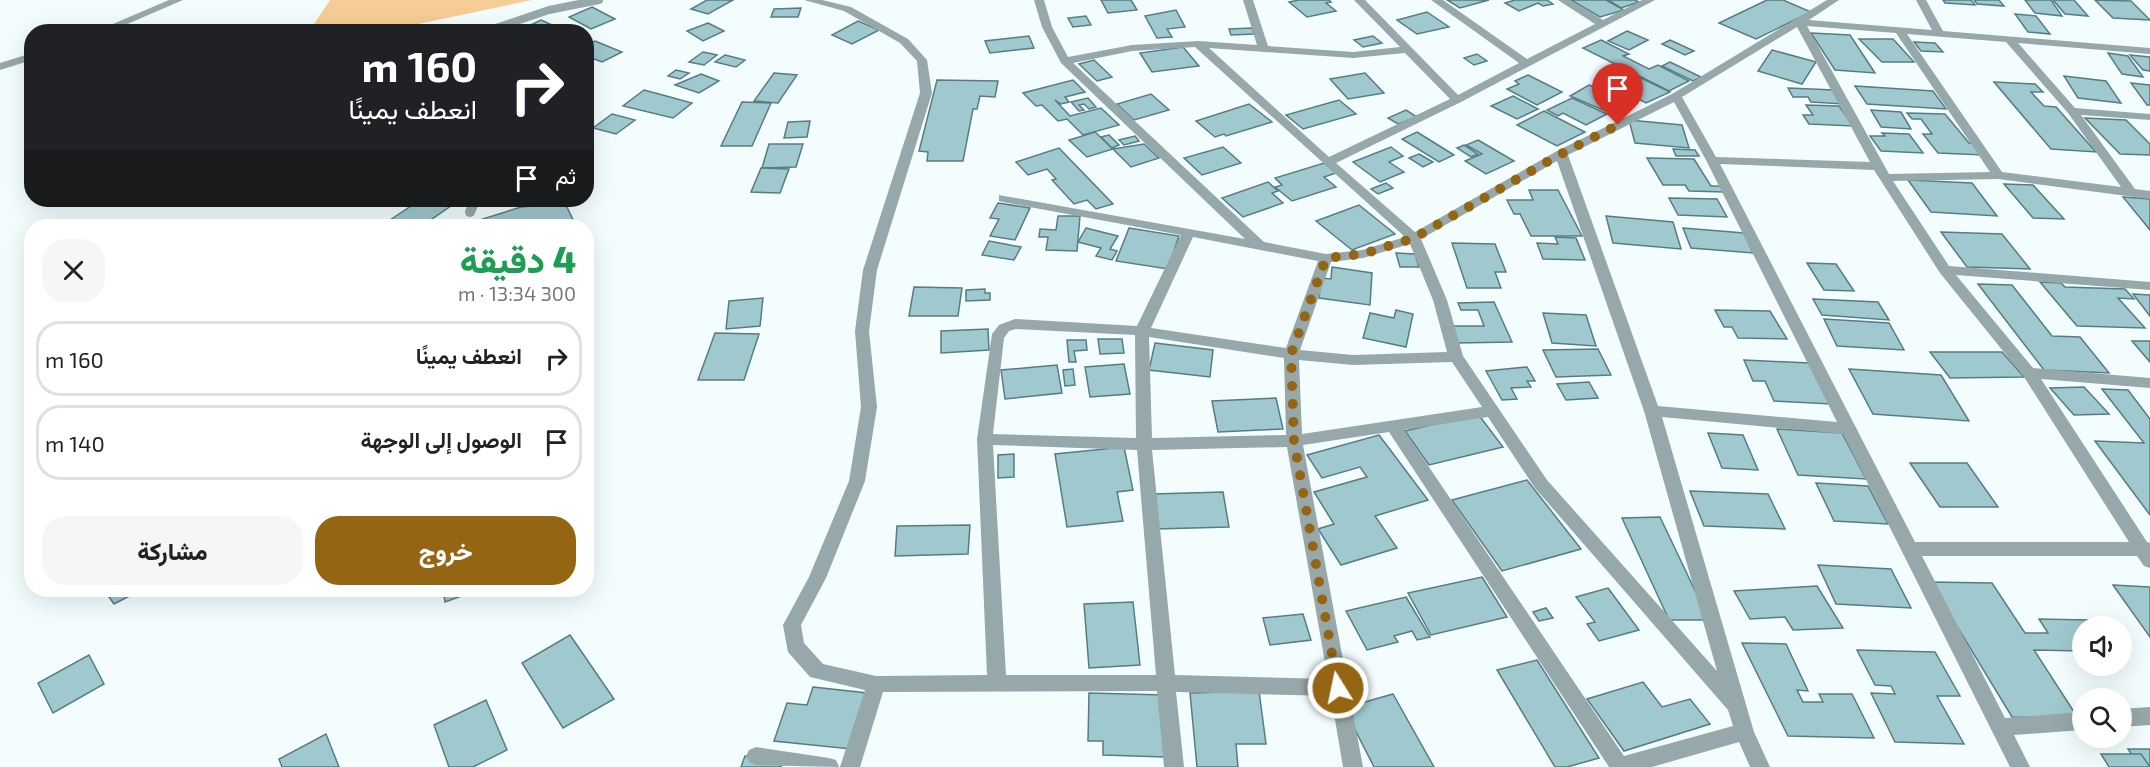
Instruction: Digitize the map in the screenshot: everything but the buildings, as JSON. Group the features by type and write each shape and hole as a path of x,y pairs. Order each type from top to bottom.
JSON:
{"street":[{"path":"119,24 178,0"},
{"path":"809,0 846,9 904,41 922,60 926,93 870,270 862,331 869,407 857,481 817,578 792,625 795,646 817,671 876,684 1167,683 1338,688"},
{"path":"1039,0 1047,27 1065,61 1260,246"},
{"path":"1248,0 1264,50"},
{"path":"1359,0 1457,100"},
{"path":"1436,0 1527,64"},
{"path":"1563,0 1603,25"},
{"path":"1328,162 1457,100 1650,0"},
{"path":"1003,198 1326,258 1363,254 1414,238 1561,154 1676,96 1834,0"},
{"path":"1921,0 1938,32"},
{"path":"1800,22 2150,51"},
{"path":"1800,22 1881,172 1945,270 2029,373 2147,553"},
{"path":"1898,29 1998,175"},
{"path":"2008,38 2072,111 2132,194"},
{"path":"1065,61 1132,48 1198,44 1353,56 1407,50"},
{"path":"1198,44 1414,238 1440,300 1456,357 1541,484 1739,709"},
{"path":"0,67 24,59"},
{"path":"1676,96 1712,160 2019,767"},
{"path":"2072,111 2150,117"},
{"path":"1561,154 1652,411 1744,732 1760,767"},
{"path":"1712,160 1881,172 1998,175 2150,195"},
{"path":"1174,767 1144,444 1142,331 1188,232"},
{"path":"1326,258 1291,354 1294,441 1353,767"},
{"path":"1945,270 2150,286"},
{"path":"997,684 985,439 997,337 1004,328 1015,324 1142,331 1291,354 1353,360 1456,357"},
{"path":"2029,373 2150,383"},
{"path":"985,439 1144,444 1294,441 1492,411"},
{"path":"1652,411 1849,429"},
{"path":"1393,426 1619,767 1744,732"},
{"path":"1909,549 2147,553"},
{"path":"850,767 876,684"},
{"path":"2132,717 2150,716"},
{"path":"1999,727 2072,722"},
{"path":"756,756 829,767"}],"lane":[{"path":"506,24 540,12 599,0"},
{"path":"470,212 472,207"}],"shaded area":[{"path":"330,0 532,0 418,24 314,24"}],"route":[{"path":"1338,688 1294,441 1291,354 1326,258 1363,254 1414,238 1561,154 1618,125"}]}
